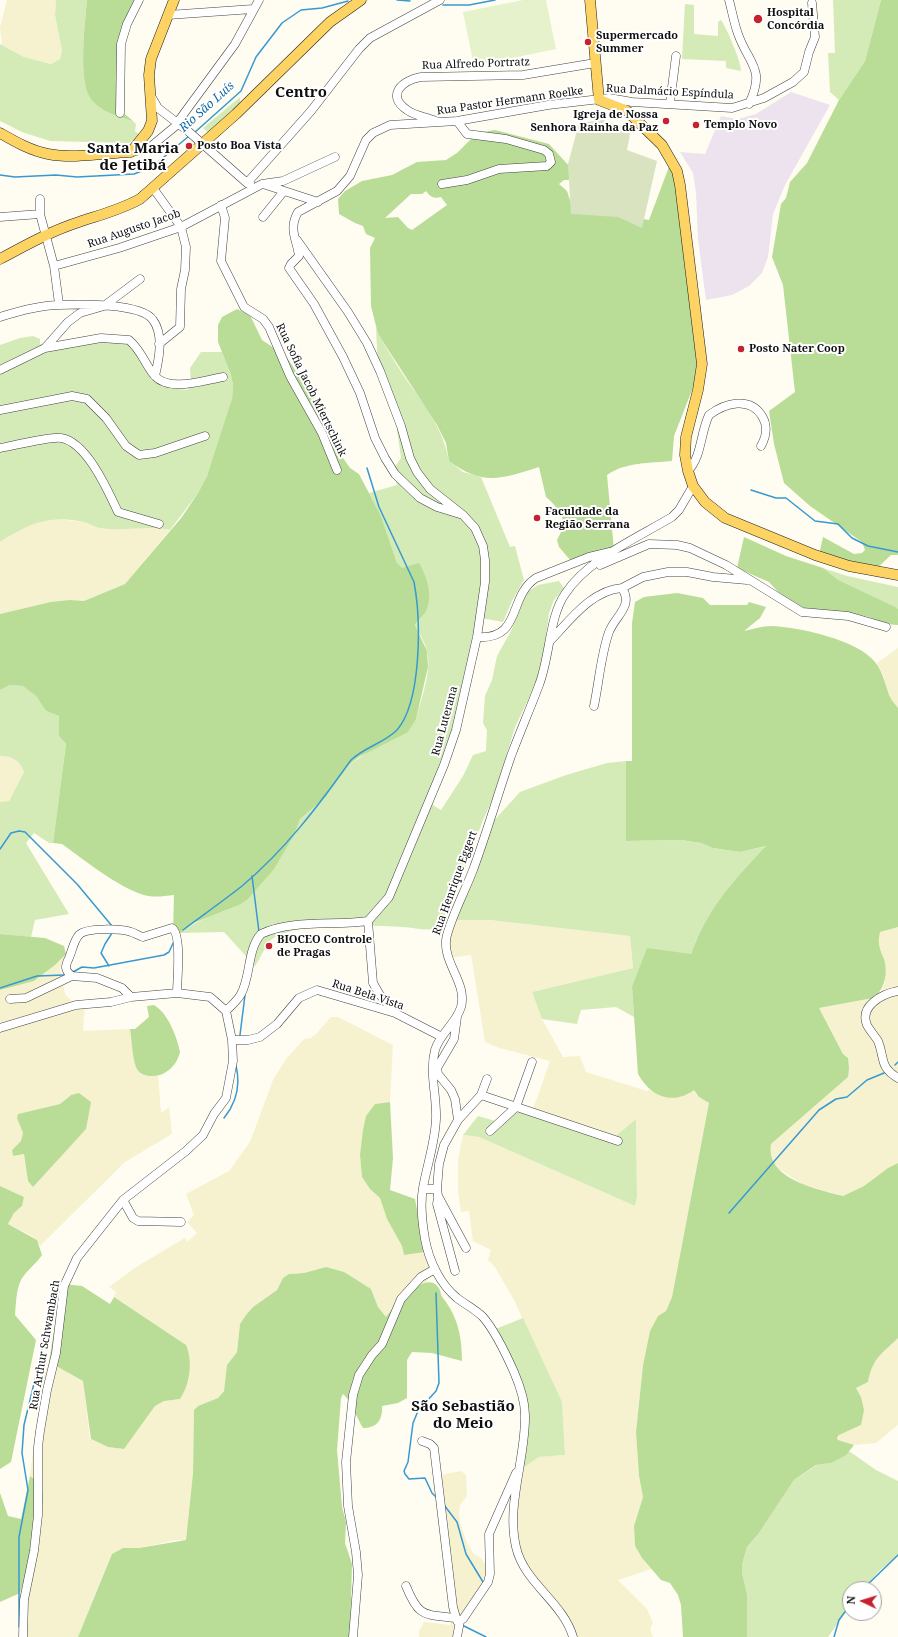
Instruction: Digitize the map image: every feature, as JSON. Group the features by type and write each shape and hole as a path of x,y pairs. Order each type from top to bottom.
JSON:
{"main road":[{"path":"0,133 15,142 47,154 61,155 131,152 148,131 152,121 149,75 151,59 174,0"},
{"path":"590,0 599,100 627,111 662,145 677,171 688,240 702,364 698,390 686,437 685,455 693,486 705,502 726,518 815,555 849,566 898,575"},
{"path":"0,258 46,235 124,208 140,199 330,22 355,2"}],"street":[{"path":"120,113 121,44 127,24 139,0"},
{"path":"131,152 149,148 177,123 235,44 259,0"},
{"path":"247,183 312,111 370,38 440,0"},
{"path":"729,0 738,34 756,71 756,88 749,104"},
{"name":"Rua Dalmácio Espíndula","path":"599,100 609,98 632,102 670,101 732,103 739,106 749,104 781,89 804,72 809,52 815,37 812,3"},
{"path":"168,15 253,9"},
{"path":"670,101 676,56"},
{"name":"Rua Alfredo Portratz","path":"440,123 408,111 398,101 396,95 398,89 411,78 523,75 595,64"},
{"path":"151,95 158,108 190,132 247,183 262,184 283,181 335,157"},
{"name":"Rua Pastor Hermann Roelke","path":"293,235 293,223 298,212 337,191 350,176 366,140 373,133 390,125 457,121 548,105 599,100"},
{"path":"442,184 467,180 499,168 547,166 551,162 549,154 544,150 506,139 467,134 457,121"},
{"path":"262,184 318,202"},
{"name":"Rua Augusto Jacob","path":"54,266 119,248 181,227 262,184"},
{"path":"153,188 181,227 186,247 185,270 180,296 180,327 159,344"},
{"path":"262,217 284,191"},
{"path":"40,199 40,214 54,266 59,304"},
{"name":"Rua Sofia Jacob Miertschink","path":"221,205 225,218 220,261 244,308 263,319 269,327 290,376 322,433 337,470"},
{"path":"0,216 40,214"},
{"path":"293,235 299,256 291,264 290,268 314,304 352,373 384,458 395,474 420,498 438,507 463,515"},
{"name":"Rua Luterana","path":"293,235 328,283 367,343 380,371 401,426 410,458 417,472 430,489 463,515 475,528 483,546 485,560 484,582 477,637 456,730 444,765 389,897 368,921"},
{"path":"45,348 68,322 80,313 104,306 140,278"},
{"path":"0,317 18,311 59,304 130,307 152,318 157,327 159,353 155,376"},
{"path":"0,370 45,348 101,338 130,340 142,353 155,376 166,382 182,384 223,377"},
{"path":"0,410 72,396 87,399 106,418 126,446 139,454 155,453 205,436"},
{"path":"688,471 696,462 702,432 709,415 729,405 741,403 750,404 758,409 765,421 767,429 761,446"},
{"path":"0,448 61,438 83,450 104,482 118,512 160,524"},
{"name":"Rua Henrique Eggert","path":"573,1637 568,1622 562,1613 531,1577 518,1555 514,1537 514,1518 525,1416 523,1397 513,1371 484,1319 474,1308 459,1300 439,1279 426,1243 423,1220 423,1189 431,1154 436,1120 432,1064 440,1036 457,1018 462,1005 462,996 446,954 445,944 447,932 473,869 512,753 540,685 548,660 557,608 565,594 590,569 613,551 672,517 693,486"},
{"path":"590,569 649,544 665,543 690,548 726,565 802,612 848,616 886,627"},
{"path":"477,637 490,638 506,630 528,583 536,578 589,557 613,551"},
{"path":"551,640 582,608 610,590 622,588 643,577 668,572 749,580"},
{"path":"594,706 610,631 626,605 627,599 622,588"},
{"path":"0,1028 76,1005 111,1002 132,997 177,993 210,997 226,1011 241,995 252,953 257,938 261,934 304,924 348,924 368,921 373,983 380,995 395,1013"},
{"path":"72,976 67,972 65,966 76,940 84,932 97,929 124,931 131,932 142,937 172,928 176,932 178,952 177,993"},
{"path":"10,999 26,998 72,976 97,978 122,988 132,997"},
{"name":"Rua Bela Vista","path":"232,1040 248,1040 260,1037 277,1024 300,998 317,990 395,1013 440,1036"},
{"path":"898,991 884,995 873,1001 868,1007 866,1019 867,1024 877,1040 884,1067 898,1078"},
{"name":"Rua Arthur Schwambach","path":"23,1637 24,1600 34,1551 38,1515 38,1446 47,1390 56,1353 64,1286 77,1258 123,1200 186,1151 203,1134 214,1114 226,1098 232,1061 232,1040 226,1011"},
{"path":"457,1018 454,1039 437,1068 438,1074 451,1090 455,1099 458,1120"},
{"path":"490,1131 516,1107 532,1062"},
{"path":"455,1271 437,1204 440,1164 444,1145 458,1120 481,1095 488,1079"},
{"path":"481,1095 618,1141"},
{"path":"423,1189 438,1193 466,1248"},
{"path":"123,1200 133,1218 138,1221 181,1222"},
{"path":"353,1637 358,1575 356,1552 348,1506 346,1462 353,1395 359,1375 372,1354 382,1344 400,1299 421,1277 435,1269"},
{"path":"422,1441 430,1444 434,1448 458,1620 457,1637"},
{"path":"458,1620 479,1597 488,1582 490,1574 489,1534 520,1466"},
{"path":"406,1586 412,1601 417,1609 422,1613 458,1620"}],"shaded area":[{"path":"7,0 56,0 55,15 62,51 60,59 51,64 24,57 2,45 0,27"},
{"path":"791,92 830,105 785,185 773,214 768,257 762,273 749,286 732,295 706,300 698,239 696,193 693,173 680,152 705,154 721,116 738,119 756,114"},
{"path":"59,519 83,522 100,528 155,527 170,530 125,584 84,601 70,600 0,614 0,542 17,531 40,520"},
{"path":"898,648 898,708 889,697 883,675 877,663"},
{"path":"5,755 15,759 22,766 24,772 9,801 0,802 0,756"},
{"path":"456,920 490,920 630,936 633,968 532,992 542,1019 563,1057 580,1056 586,1072 647,1091 649,1089 653,1092 694,1090 699,1097 709,1103 672,1297 666,1311 658,1316 650,1331 643,1365 636,1432 639,1476 643,1497 634,1526 635,1546 651,1569 618,1580 647,1609 653,1623 650,1629 653,1637 569,1637 565,1628 541,1595 517,1555 517,1472 539,1457 565,1455 562,1403 514,1300 495,1267 488,1260 491,1250 473,1241 469,1211 461,1212 458,1191 458,1160 463,1135 479,1137 635,1206 637,1196 636,1119 612,1139 531,1115 550,1061 499,1048 485,1042 471,955 448,958 446,950"},
{"path":"893,927 898,927 898,1163 888,1168 864,1186 843,1196 804,1185 779,1169 772,1162 769,1154 771,1144 848,1077 848,1058 843,1054 819,1008 873,998 880,994 885,983 884,960 877,941 880,932"},
{"path":"66,954 60,968 65,994 77,1006 85,1005 83,1031 130,1029 136,1067 140,1072 147,1075 158,1075 161,1113 169,1107 172,1134 125,1162 40,1246 37,1240 30,1235 8,1224 14,1213 22,1206 24,1197 0,1186 0,990 34,981 55,965","holes":["70,1095 28,1181 24,1154 13,1156 12,1150 21,1141 23,1133 17,1118 18,1114 60,1104"]},
{"path":"331,1017 338,1017 393,1045 390,1102 375,1104 360,1155 362,1177 370,1189 380,1198 387,1219 402,1246 404,1255 425,1252 433,1271 426,1283 411,1290 386,1318 378,1307 371,1289 326,1267 304,1273 295,1273 283,1278 277,1290 253,1307 240,1324 237,1352 227,1365 224,1391 218,1398 198,1406 194,1410 193,1473 186,1540 176,1540 139,1548 123,1548 112,1554 78,1637 18,1637 21,1624 20,1593 32,1556 39,1482 30,1476 34,1444 41,1417 43,1377 49,1362 83,1381 90,1439 108,1447 124,1449 155,1406 164,1401 180,1399 186,1345 114,1297 116,1292 109,1287 136,1267 185,1238 187,1242 197,1233 187,1222 194,1215 186,1194 229,1171 250,1142 273,1080 286,1059 304,1039 311,1038 316,1034"},
{"path":"898,1338 898,1425 876,1443 854,1445 838,1440 839,1435 861,1425 861,1397 856,1388 868,1382 871,1366 877,1358"},
{"path":"461,1471 466,1475 467,1496 460,1505 460,1523 467,1543 474,1554 482,1559 489,1572 486,1588 461,1629 459,1637 419,1637 419,1631 424,1622 451,1625 433,1483 436,1476"}],"green space":[{"path":"56,0 87,0 83,50 86,89 90,98 99,107 122,118 133,121 136,124 135,131 140,135 129,143 50,141 22,132 0,121 0,44 24,57 51,64 60,59 62,51 55,15"},
{"path":"87,0 133,0 137,2 123,40 125,71 119,109 133,121 122,118 99,107 90,98 86,89 83,50"},
{"path":"523,0 546,0 556,49 474,66 463,12"},
{"path":"833,0 881,0 865,61 839,100 830,92 828,53 835,53"},
{"path":"881,0 898,0 898,555 891,555 871,574 818,559 823,537 854,554 862,553 865,550 862,542 810,506 784,483 774,444 769,411 795,392 783,285 772,257 781,204 786,198 790,182 807,163 839,100 865,61"},
{"path":"685,4 694,5 694,34 718,36 718,22 721,20 727,30 739,60 741,71 726,68 726,61 682,59"},
{"path":"240,97 240,103 209,133 203,128"},
{"path":"603,120 621,126 630,134 627,150 657,161 642,228 618,217 571,214 568,164 579,123"},
{"path":"495,130 549,144 570,167 571,175 569,180 564,180 559,184 567,191 572,206 649,220 670,164 675,176 698,358 694,385 674,436 672,461 630,465 607,475 614,550 571,561 559,547 557,540 562,529 563,521 561,515 551,501 546,497 539,467 514,475 492,478 472,474 449,461 446,443 437,425 378,334 371,306 370,248 375,238 366,234 363,226 339,214 338,199 345,191 362,181 392,175 417,162 446,160 457,153 477,133","holes":["426,191 434,198 441,197 447,205 412,230 408,228 398,217 385,218 411,194 422,194"]},
{"path":"237,309 250,315 262,340 286,356 317,403 327,435 350,468 359,474 381,516 397,563 402,568 419,563 425,574 429,594 428,607 415,625 427,651 428,667 416,719 408,732 359,757 346,767 326,797 300,819 294,835 274,869 247,900 239,905 191,924 181,933 173,933 174,895 152,896 133,891 112,879 62,844 53,843 66,744 59,736 59,716 46,711 36,696 23,686 10,685 0,690 0,614 51,602 70,600 84,601 125,584 182,517 207,476 232,399 233,385 231,375 218,342 218,325 222,317"},
{"path":"376,327 378,334 394,361 425,406 437,427 442,437 449,461 463,472 481,477 510,547 515,546 524,580 512,601 503,622 481,618 452,729 426,801 441,810 463,776 473,755 486,751 487,730 483,723 485,696 492,680 497,656 511,631 527,592 538,585 559,581 564,588 554,600 549,613 544,652 538,679 515,727 493,798 483,820 444,925 434,929 333,926 294,930 279,935 269,942 255,966 224,932 181,933 197,922 247,900 294,835 300,819 326,797 346,767 416,719 427,676 427,651 415,625 425,613 397,563 381,516 369,493 397,485 392,471 401,458 395,414 378,372"},
{"path":"33,336 40,339 40,344 46,345 86,338 117,339 126,342 142,360 158,383 164,386 187,390 191,385 190,368 201,352 222,352 231,375 233,385 232,399 227,418 207,476 198,493 170,530 153,528 109,529 83,522 60,519 39,522 20,530 0,542 0,345 20,338"},
{"path":"744,537 786,556 823,568 838,580 895,607 898,609 898,625 886,624 869,617 851,613 792,607 769,582 737,568"},
{"path":"823,568 847,576 898,587 898,609 837,580"},
{"path":"677,593 703,598 710,605 747,605 749,602 766,607 760,618 744,631 768,626 797,629 827,636 856,647 867,654 878,666 890,697 898,708 898,927 880,932 879,946 886,970 883,986 873,998 819,1008 843,1054 848,1058 848,1077 771,1144 771,1156 776,1166 784,1174 807,1186 843,1196 864,1186 888,1168 898,1163 898,1338 878,1357 872,1367 868,1382 856,1388 861,1397 864,1410 861,1425 839,1435 837,1438 838,1440 854,1445 846,1455 831,1463 816,1465 794,1480 759,1533 747,1547 742,1565 742,1573 747,1594 747,1637 683,1637 681,1605 678,1595 670,1583 661,1580 642,1558 635,1546 634,1526 643,1497 639,1476 636,1432 643,1365 650,1331 658,1316 666,1311 672,1297 709,1103 699,1097 694,1090 686,1095 670,1098 655,1093 643,1082 638,1074 632,987 647,948 691,954 705,922 722,896 766,846 740,852 713,848 701,843 681,840 626,841 626,761 632,761 632,623 635,602 644,597"},
{"path":"10,685 24,686 36,696 46,711 59,716 59,736 66,744 53,843 49,843 34,833 26,843 69,914 35,920 31,937 0,934 0,802 9,801 24,772 21,765 12,758 0,756 0,690"},
{"path":"626,761 626,841 681,840 701,843 713,848 740,852 767,846 732,883 714,908 705,922 691,954 632,987 634,1017 616,1007 581,1010 577,1024 542,1019 532,992 633,968 630,936 490,920 456,920 490,825 520,792 566,775 607,763"},
{"path":"0,934 45,938 64,946 66,954 55,965 34,981 0,990"},
{"path":"154,1005 168,1019 177,1039 180,1052 175,1063 169,1070 163,1074 150,1076 141,1073 136,1067 130,1029 135,1029 149,1017 147,1006"},
{"path":"79,1093 91,1102 86,1129 33,1187 28,1181 24,1154 13,1156 12,1150 21,1141 23,1133 17,1118 18,1114 60,1104 71,1095"},
{"path":"390,1102 393,1158 390,1190 415,1199 425,1252 404,1255 402,1246 387,1219 380,1198 370,1189 362,1177 360,1155 366,1116 375,1104"},
{"path":"517,1110 612,1139 636,1119 637,1197 635,1206 479,1137 463,1135 478,1116 502,1123"},
{"path":"0,1186 24,1197 22,1206 14,1213 8,1224 37,1240 42,1255 21,1280 17,1293 15,1315 36,1340 11,1462 0,1469"},
{"path":"326,1267 344,1272 371,1289 378,1307 386,1317 402,1299 418,1286 425,1283 432,1283 439,1288 442,1297 456,1320 462,1352 462,1361 432,1353 412,1352 407,1360 407,1398 398,1403 382,1406 380,1419 372,1427 363,1428 343,1394 341,1398 337,1450 342,1507 346,1522 345,1543 352,1564 350,1637 78,1637 112,1554 123,1548 139,1548 186,1540 193,1473 194,1410 198,1406 218,1398 224,1391 227,1365 237,1352 240,1324 246,1315 253,1307 277,1290 283,1278 289,1274 304,1273"},
{"path":"64,1284 82,1286 110,1304 114,1297 186,1345 190,1366 186,1387 180,1399 164,1401 155,1406 124,1449 108,1447 91,1439 83,1381 49,1362 61,1288"},
{"path":"523,1318 562,1402 565,1455 539,1457 517,1472 522,1423 519,1396 493,1330"},
{"path":"849,1451 876,1470 898,1481 898,1555 878,1572 871,1581 842,1581 842,1617 828,1637 747,1637 747,1594 742,1573 742,1565 747,1547 759,1533 794,1480 817,1465 831,1463"},
{"path":"30,1476 40,1485 43,1499 36,1541 20,1593 0,1602 0,1493 8,1516 21,1519"}],"waterway":[{"name":"Rio São Luís","path":"397,0 410,1"},
{"name":"Rio São Luís","path":"443,5 469,5 495,0"},
{"name":"Rio São Luís","path":"194,133 241,91 256,57 282,23 301,10 322,8 348,1"},
{"name":"Rio São Luís","path":"0,175 15,177 56,175 77,177 134,174 152,167 189,136"},
{"path":"183,930 235,892 258,872 301,826 327,794 351,760 392,734 397,730 405,717 411,700 418,659 418,617 414,582 379,507 367,468"},
{"path":"751,490 776,498 786,498 815,521 838,524 852,538 868,546 898,552"},
{"path":"0,849 11,833 19,831 25,832 77,884 112,926"},
{"path":"252,876 259,932"},
{"path":"109,966 101,953 112,933"},
{"path":"73,972 82,967 94,968 164,955 169,952 175,939"},
{"path":"0,988 37,976 64,975"},
{"path":"240,1035 245,995"},
{"path":"895,1065 898,1062"},
{"path":"224,1118 232,1106 238,1087 236,1066"},
{"path":"729,1213 819,1110 836,1099 847,1097 867,1080 884,1073"},
{"path":"436,1293 439,1383 436,1391 418,1411 413,1423 408,1462 404,1471 409,1479 425,1478 432,1493 437,1498"},
{"path":"19,1627 19,1537 28,1490 22,1453 24,1425 45,1338"},
{"path":"444,1505 457,1522 466,1554 483,1582"},
{"path":"871,1581 898,1555"},
{"path":"834,1637 839,1620 842,1616"},
{"path":"462,1625 486,1637"}],"place":[{"name":"Hospital Concórdia","path":"758,19"},
{"name":"Supermercado Summer","path":"588,42"},
{"name":"Igreja de Nossa Senhora Rainha da Paz","path":"666,121"},
{"name":"Templo Novo","path":"696,125"},
{"name":"Posto Boa Vista","path":"189,146"},
{"name":"Posto Nater Coop","path":"741,349"},
{"name":"Faculdade da Região Serrana","path":"537,518"},
{"name":"BIOCEO Controle de Pragas","path":"269,946"}],"district":[{"name":"Centro","path":"301,93"},
{"name":"Santa Maria de Jetibá","path":"133,158"},
{"name":"São Sebastião do Meio","path":"463,1416"}]}
